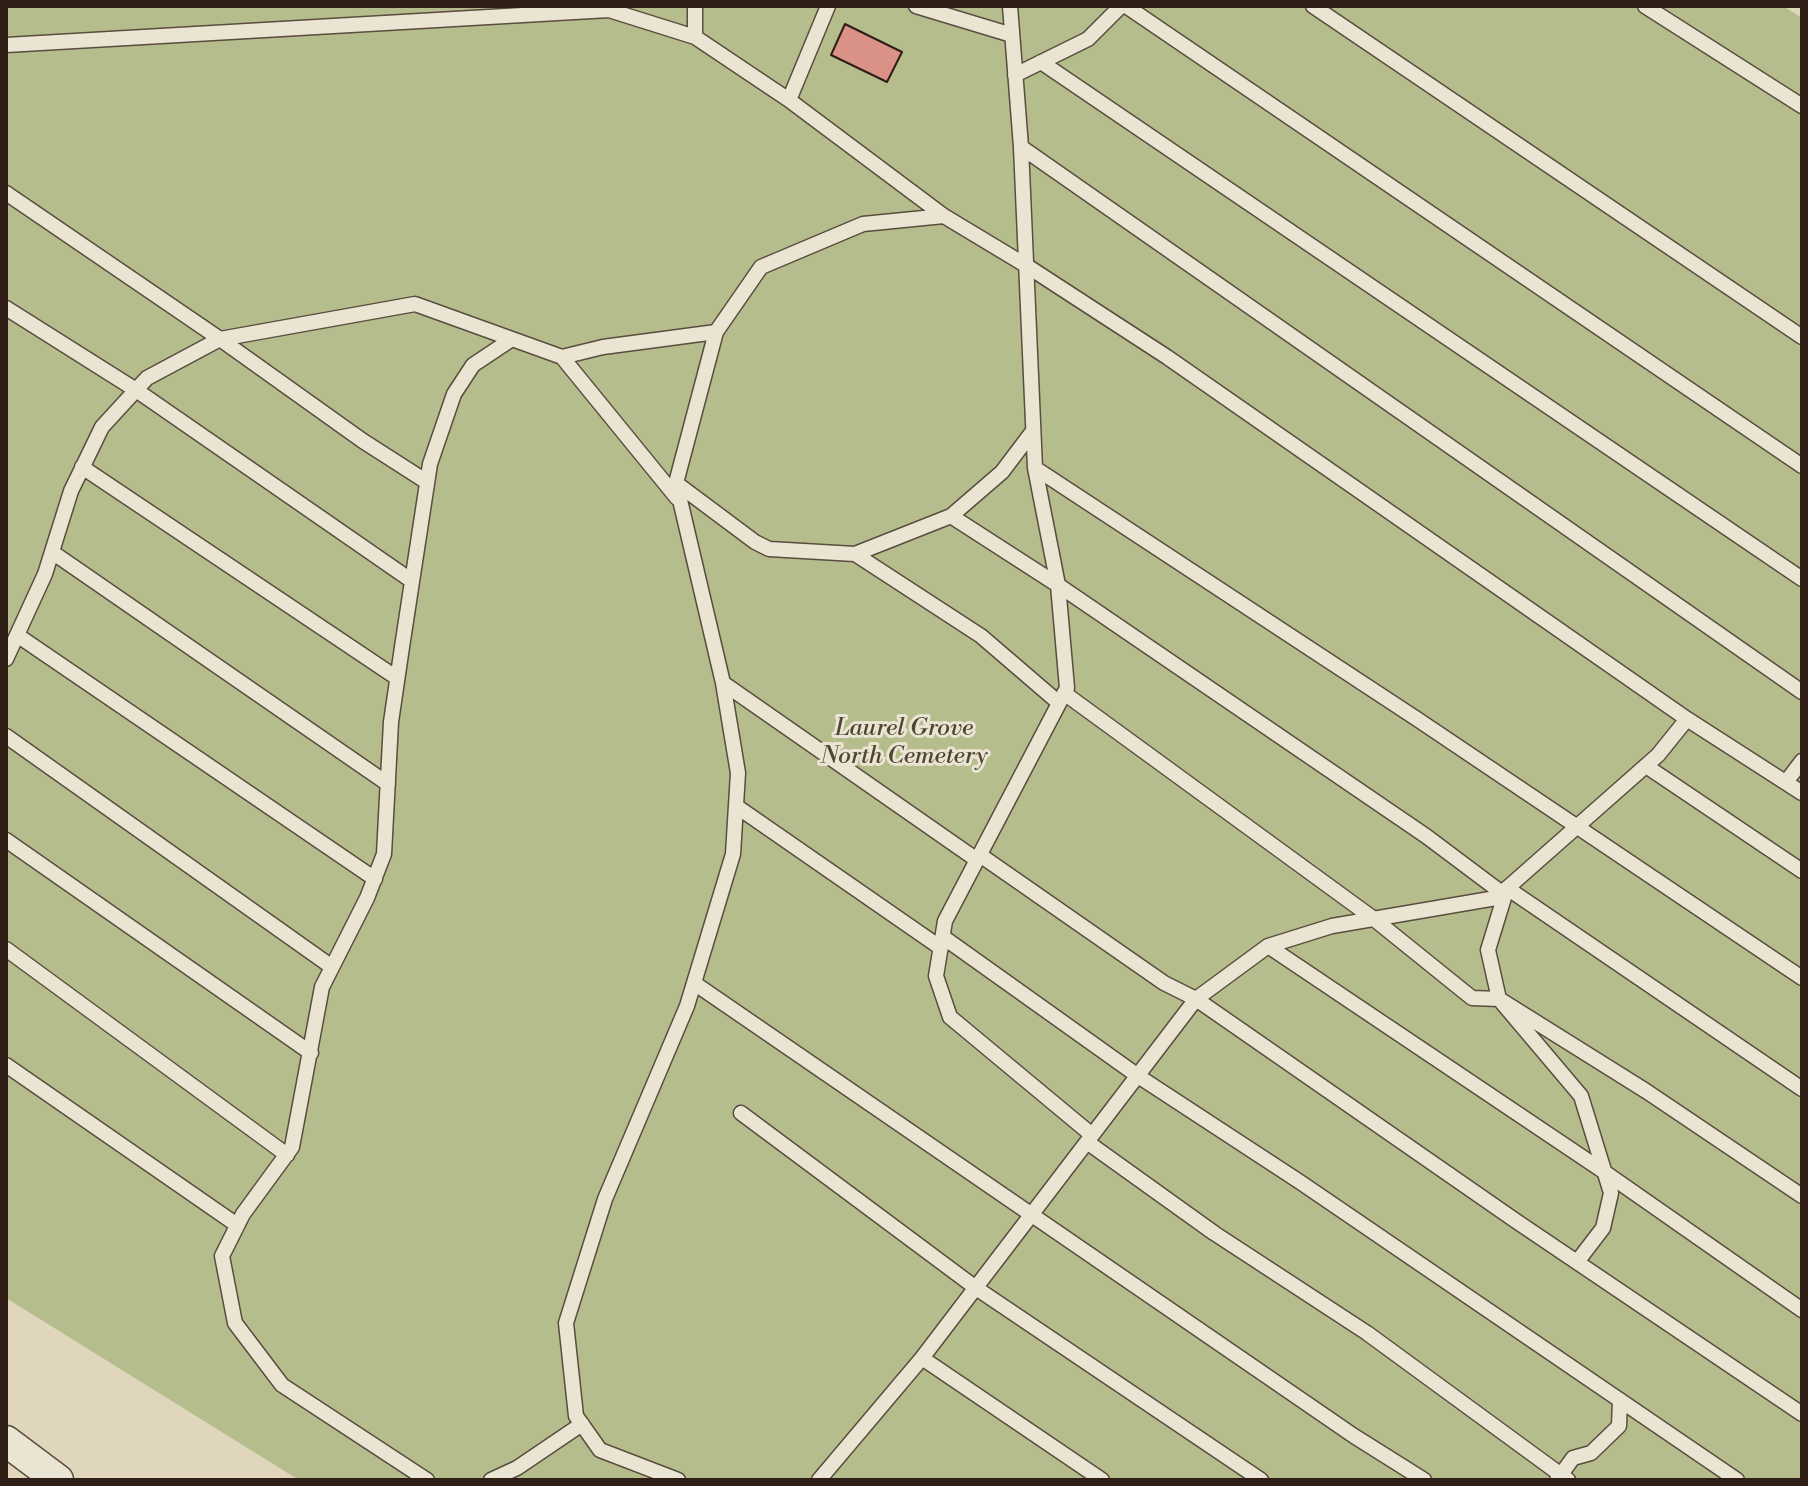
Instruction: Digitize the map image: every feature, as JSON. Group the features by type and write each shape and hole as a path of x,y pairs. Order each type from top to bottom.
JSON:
{"street":[{"path":"6,1441 58,1480"}],"lane":[{"path":"695,6 695,37"},
{"path":"789,100 828,6"},
{"path":"916,6 1012,35"},
{"path":"1010,6 1021,147 1035,468 1058,585 1067,688 945,921 936,976 950,1017 1090,1139 1214,1233 1367,1333 1562,1478 1573,1458 1591,1453 1619,1426 1620,1400"},
{"path":"1015,75 1088,39 1124,6 1802,466"},
{"path":"1313,6 1802,337"},
{"path":"1645,6 1802,106"},
{"path":"6,45 609,10 695,37 789,100 944,216 1027,266 1259,420 1687,719 1802,793"},
{"path":"1041,62 1802,579"},
{"path":"1021,147 1802,692"},
{"path":"6,193 363,441 427,482"},
{"path":"678,1480 600,1450 576,1416 566,1323 605,1199 694,983 733,854 738,773 723,683 677,491 716,332 761,267 863,224 944,216"},
{"path":"6,659 45,574 71,491 102,427 147,378 220,339 415,304 562,357 677,491 769,549 855,554 951,516 1002,472 1033,431"},
{"path":"6,308 136,390 412,581"},
{"path":"562,357 603,347 716,332"},
{"path":"427,1480 282,1385 235,1323 222,1256 237,1225 292,1147 322,987 375,879 384,854 391,722 430,464 454,394 473,365 512,339"},
{"path":"82,467 397,678"},
{"path":"1035,468 1417,719 1802,978"},
{"path":"951,516 1058,585 1505,891 1802,1089"},
{"path":"52,552 388,784"},
{"path":"855,554 981,636 1062,698 1374,919 1472,998 1499,999 1646,1091 1802,1196"},
{"path":"17,635 375,879"},
{"path":"723,683 1164,983 1196,999 1802,1414"},
{"path":"819,1480 922,1358 1196,999 1268,946 1332,926 1496,898 1658,755 1687,719"},
{"path":"6,736 332,967"},
{"path":"1786,782 1802,761"},
{"path":"1646,766 1802,871"},
{"path":"736,806 1300,1182 1737,1480"},
{"path":"6,840 311,1053"},
{"path":"1505,891 1488,950 1499,999 1581,1096 1611,1193 1603,1228 1577,1262"},
{"path":"1268,946 1603,1171 1802,1310"},
{"path":"6,949 287,1155"},
{"path":"694,983 1354,1436 1424,1480"},
{"path":"6,1065 237,1225"},
{"path":"741,1113 976,1288 1261,1480"},
{"path":"922,1358 1102,1480"},
{"path":"491,1480 517,1468 582,1424"}],"green space":[{"name":"Laurel Grove North Cemetery","path":"6,6 1783,6 1802,18 1802,1480 299,1480 6,1298"}],"building":[{"path":"845,24 902,52 887,82 831,55"}]}
